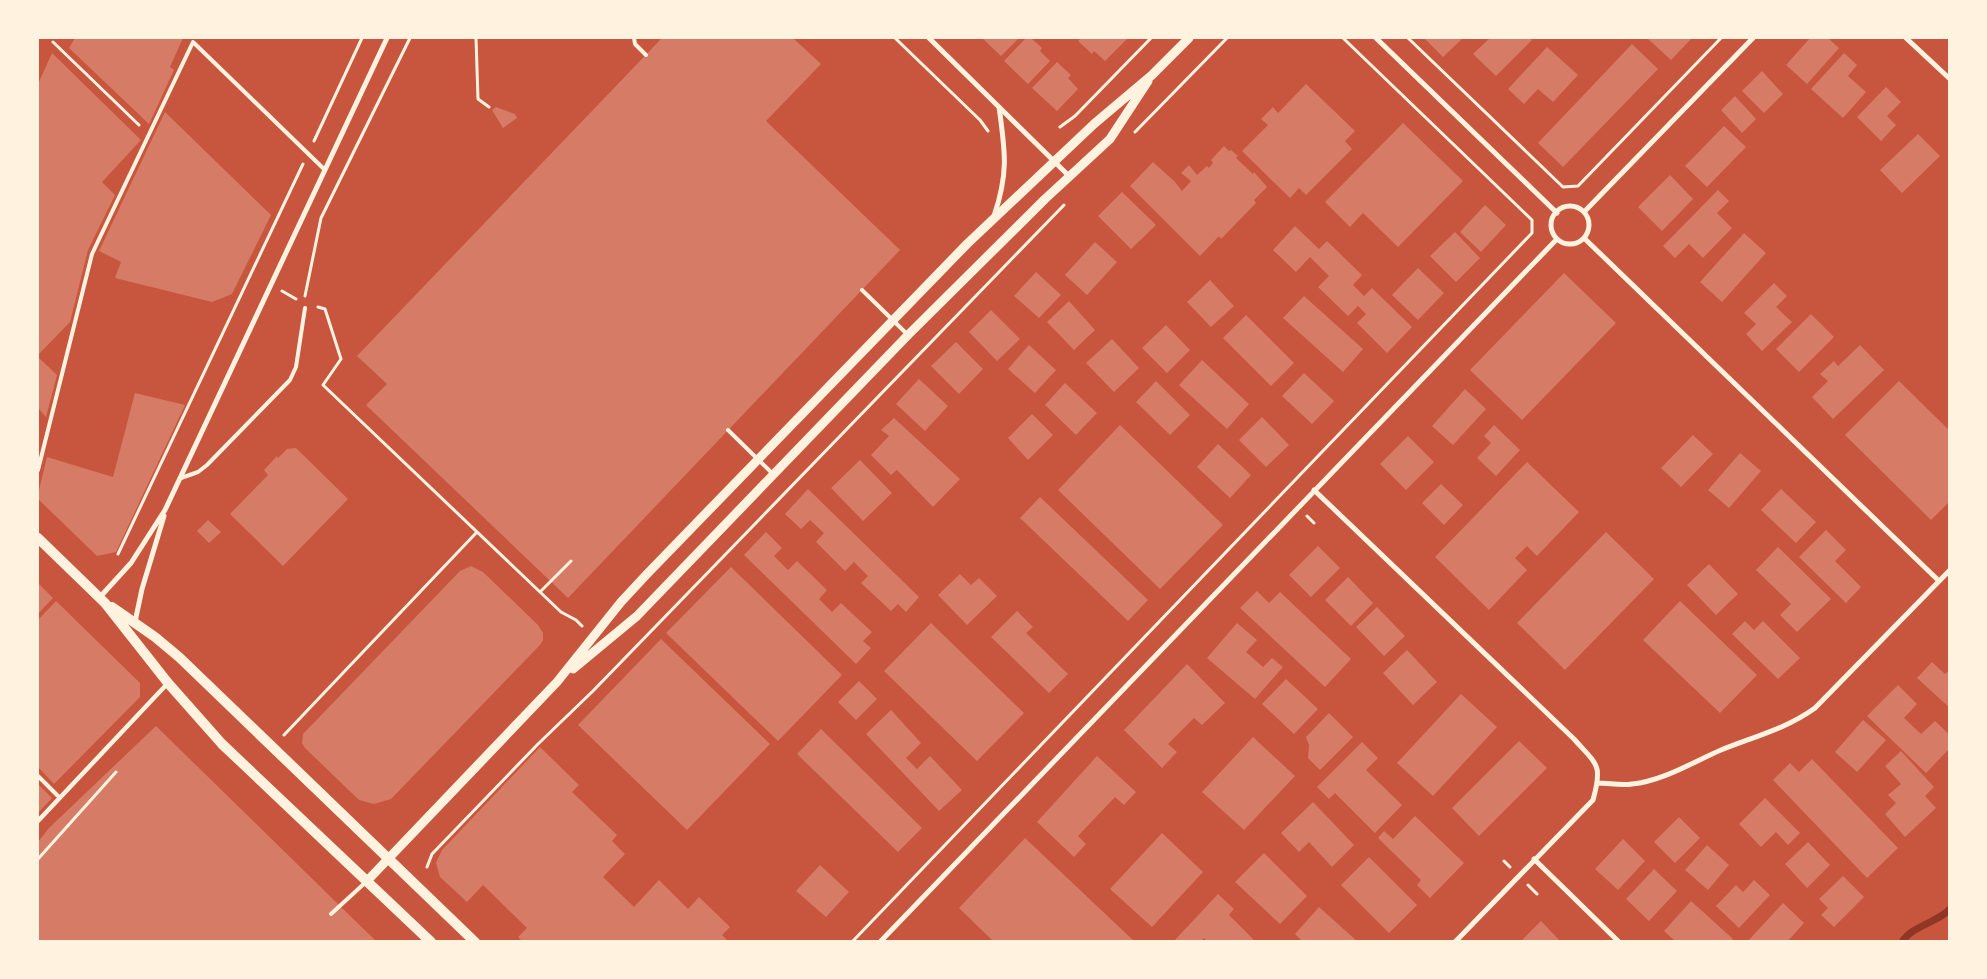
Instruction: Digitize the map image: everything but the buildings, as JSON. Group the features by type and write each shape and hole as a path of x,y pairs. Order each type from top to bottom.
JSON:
{"main road":[{"path":"38,538 102,600 168,683 222,744 431,942"},
{"path":"102,600 179,657 475,942"}],"street":[{"path":"102,600 131,562 165,510 388,38"},
{"path":"929,38 1070,177"},
{"path":"367,881 557,682 621,602 892,320 993,218 1109,110 1152,75 1188,38"},
{"path":"1376,38 1557,213"},
{"path":"1584,212 1753,38"},
{"path":"1906,38 1950,79"},
{"path":"557,682 637,616 908,335 1045,199 1110,139 1152,75"},
{"path":"993,218 1002,191 1006,164 999,107"},
{"path":"1570,206 1584,212 1588,218 1589,225 1588,232 1584,238 1571,244 1557,239 1552,226 1553,219 1557,213 1563,208 1570,206"},
{"path":"1584,238 1939,580"},
{"path":"880,942 1557,239"},
{"path":"1314,490 1574,739 1597,764 1598,782 1593,800 1455,942"},
{"path":"134,622 165,510"},
{"path":"1598,782 1632,784 1657,778 1722,750 1777,730 1802,717 1815,708 1950,570"},
{"path":"38,821 168,683"},
{"path":"1534,859 1619,942"}],"lane":[{"path":"634,38 635,44 646,55"},
{"path":"38,470 92,254 193,42 325,170"},
{"path":"862,290 908,335"},
{"path":"181,478 198,472 207,465 290,380 296,367 305,308"},
{"path":"728,430 773,474"},
{"path":"38,776 59,797"},
{"path":"331,914 367,881"}],"path":[{"path":"115,562 362,38"},
{"path":"304,302 321,218 410,38"},
{"path":"476,38 478,99 489,107"},
{"path":"895,38 980,120 988,131 990,139"},
{"path":"1060,127 1075,116 1151,38"},
{"path":"1132,136 1227,38"},
{"path":"852,942 1532,233 1532,220 1343,38"},
{"path":"1408,38 1563,187 1578,186 1721,38"},
{"path":"53,42 149,134"},
{"path":"427,867 432,854 538,744 599,685 1071,199"},
{"path":"311,304 325,309 341,359 323,385 540,592 562,612 576,620 583,627"},
{"path":"284,735 477,532"},
{"path":"540,592 572,561"},
{"path":"38,859 116,772"}],"waterway":[{"path":"1902,942 1912,932 1939,918 1950,909"}]}
